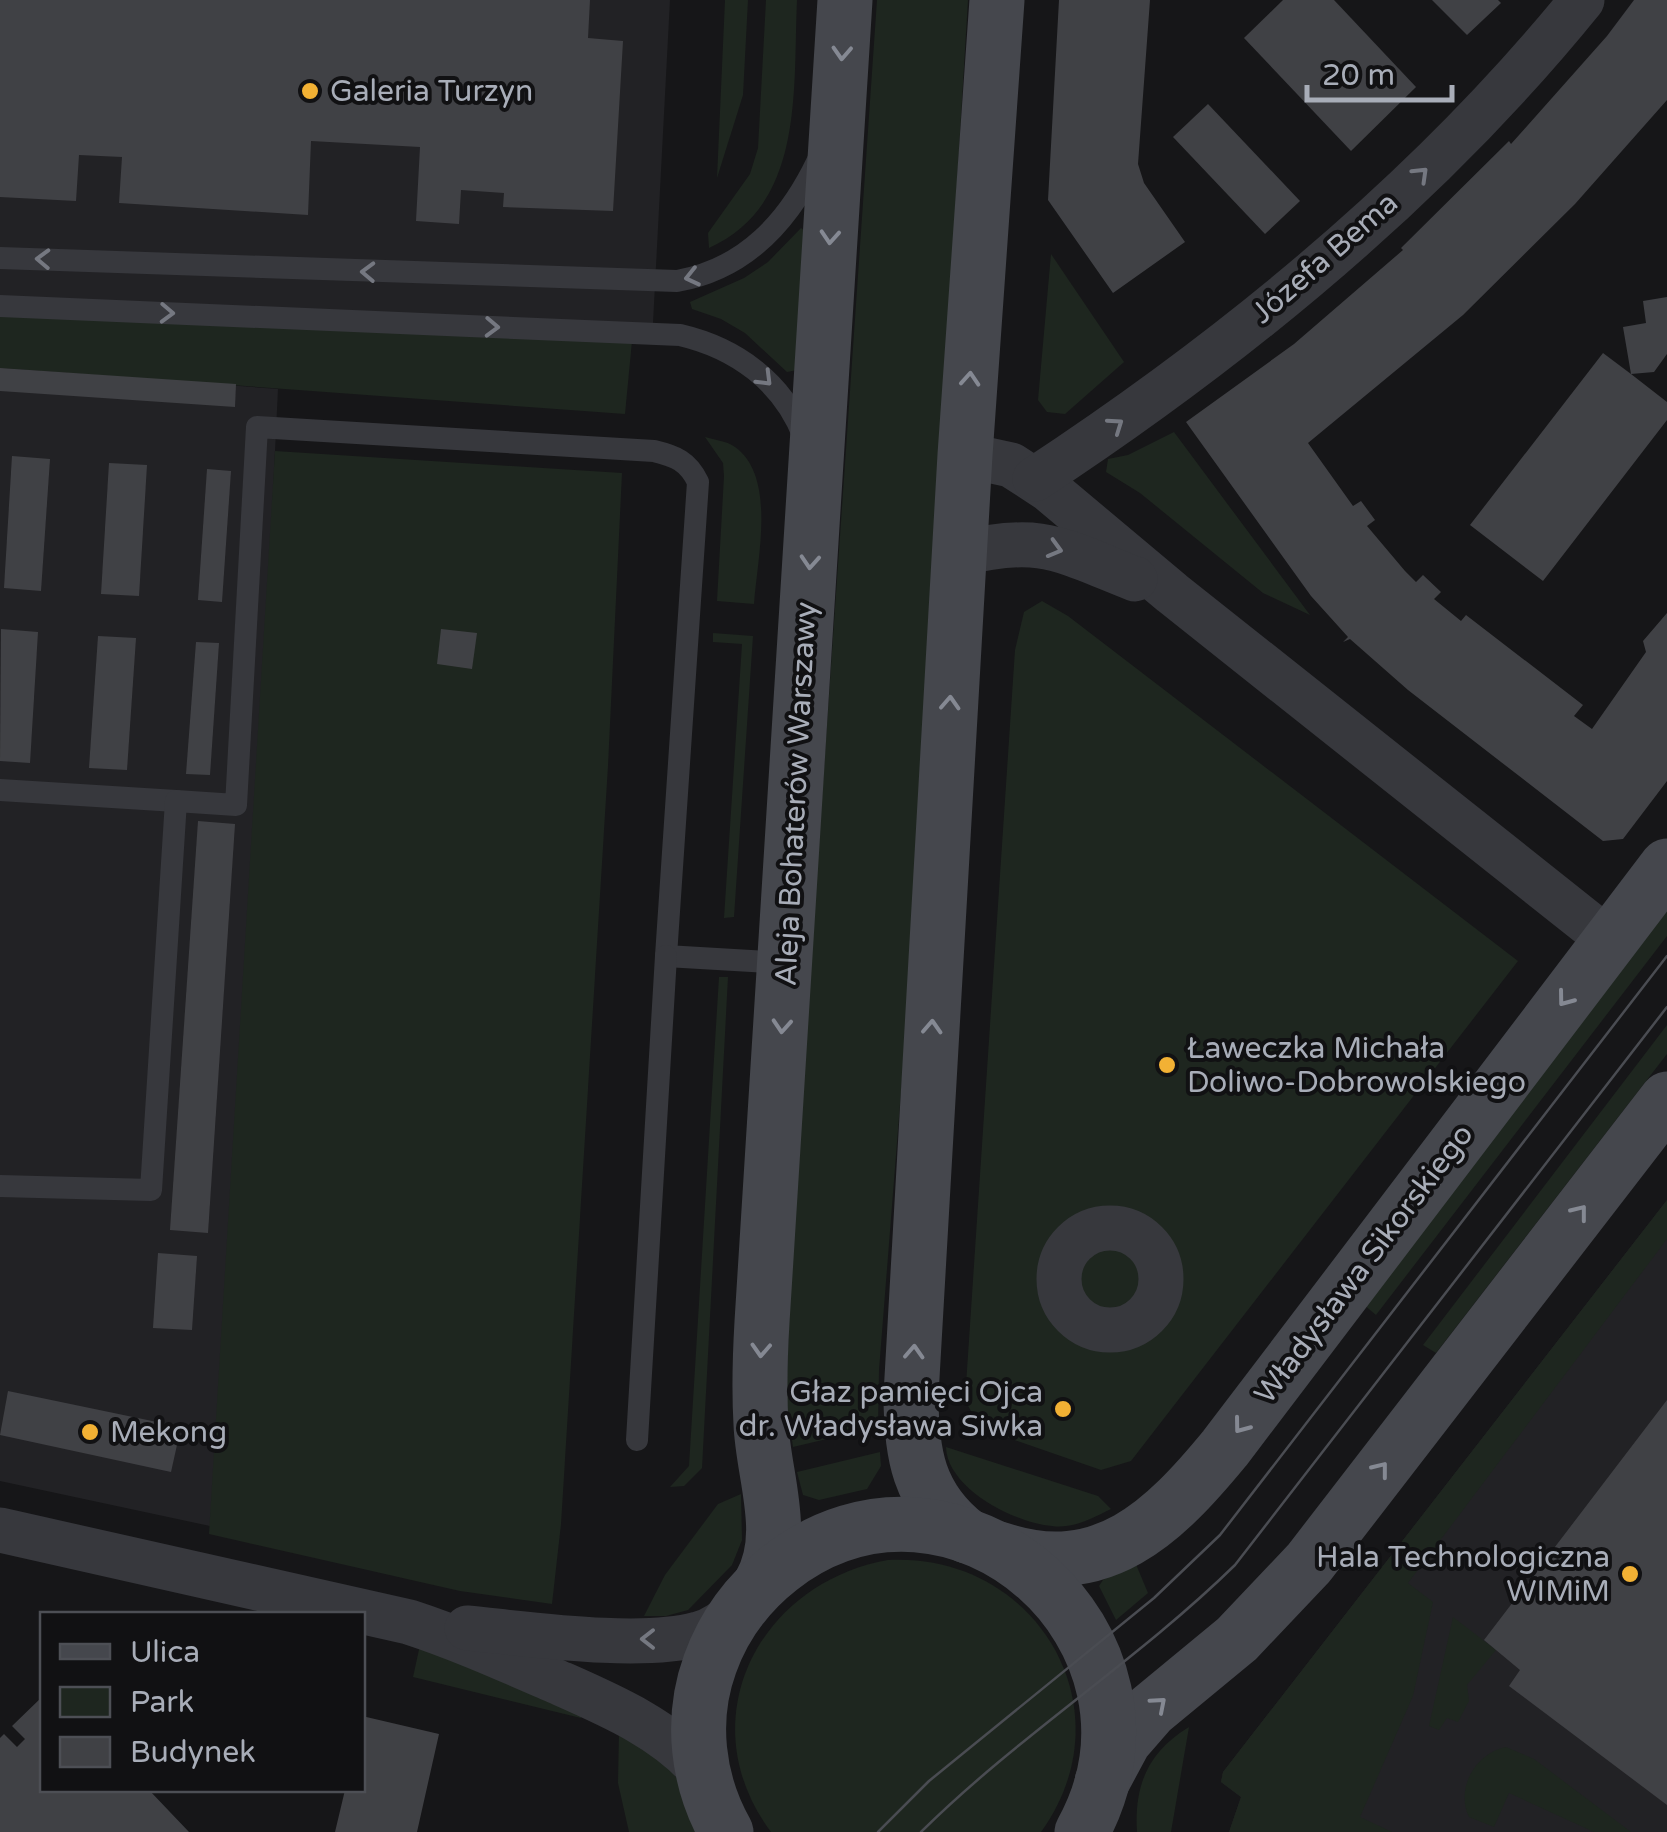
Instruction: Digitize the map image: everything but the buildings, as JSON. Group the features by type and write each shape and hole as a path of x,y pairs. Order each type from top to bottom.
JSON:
{"street":[{"name":"Aleja Bohaterów Warszawy","path":"749,1598 772,1554 774,1531 761,1427 760,1368 845,0"},
{"path":"997,0 965,455 911,1432 915,1459 932,1497 947,1518 1028,1568 1053,1591 1092,1649 1108,1714 1106,1799"},
{"name":"Józefa Bema","path":"1034,479 1168,387 1326,260 1457,139 1535,57 1582,0"},
{"path":"965,455 999,460 1034,479 1609,940"},
{"path":"960,554 995,545 1043,545 1172,593"},
{"name":"Władysława Sikorskiego","path":"749,1598 801,1553 865,1530 917,1527 1048,1560 1091,1556 1136,1535 1184,1497 1667,866"},
{"path":"1082,1832 1106,1799 1116,1752 1141,1722 1236,1640 1309,1563 1667,1099"},
{"path":"0,1530 365,1612"},
{"path":"365,1612 409,1622 554,1636 664,1638 697,1634 715,1627 749,1598"},
{"path":"726,1832 703,1773 699,1722 703,1688 720,1640 749,1598"},
{"path":"409,1622 516,1662 594,1698 673,1744 703,1773"}],"lane":[{"path":"0,258 584,280 683,280 728,266 777,225 816,164 839,105"},
{"path":"0,306 680,335 724,348 744,360 774,388 798,422 809,450 815,489"},
{"path":"0,790 236,805 256,427 654,451 678,457 693,471 698,482 637,1440"},
{"path":"0,1186 151,1190 176,801"},
{"path":"666,956 786,963"}],"shaded area":[{"path":"0,0 670,0 652,342 0,321"},
{"path":"0,368 278,389 257,824 210,1526 0,1481"},
{"path":"1667,1200 1667,1832 1229,1832 1241,1797 1221,1782 1223,1772"}],"green space":[{"path":"725,0 748,0 743,95 717,178"},
{"path":"766,0 797,0 793,107 787,142 778,174 763,204 740,229 709,248 708,233 750,174 758,148"},
{"path":"877,0 968,0 907,1016 879,1370 878,1427 793,1447 786,1398 793,1217"},
{"path":"801,228 805,231 797,370 787,372 745,333 692,309 690,302 744,278 768,262"},
{"path":"1051,254 1124,362 1065,414 1047,412 1038,400"},
{"path":"0,315 632,341 625,414 0,368"},
{"path":"1174,432 1310,615 1263,593 1140,493 1106,472 1108,459 1128,455"},
{"path":"705,437 735,447 756,478 761,520 754,604 717,601 724,476 723,463"},
{"path":"275,451 622,473 608,766 561,1524 552,1604 460,1591 209,1534"},
{"path":"1042,601 1068,616 1518,961 1131,1461 1101,1470 980,1428 965,1400 1015,650 1024,612"},
{"path":"713,633 753,636 734,917 724,918 742,644 713,642"},
{"path":"1667,910 1667,936 1376,1315 1363,1304"},
{"path":"719,977 728,977 702,1468 684,1486 670,1487 689,1466"},
{"path":"1667,1025 1667,1054 1436,1353 1423,1345"},
{"path":"1667,1200 1667,1239 1408,1583 1433,1602 1413,1696 1360,1817 1392,1832 1229,1832 1241,1797 1221,1782 1223,1772"},
{"path":"946,1447 1098,1496 1111,1509 1068,1526 1020,1518 970,1489 949,1462"},
{"path":"880,1452 881,1466 867,1489 819,1500 803,1495 797,1472"},
{"path":"741,1494 742,1540 732,1565 688,1610 644,1616 665,1575 718,1504"},
{"path":"888,1560 941,1564 987,1582 1025,1610 1053,1647 1071,1690 1075,1736 1066,1785 1041,1832 771,1832 747,1789 736,1746 737,1703 750,1663 772,1627 803,1597 842,1574"},
{"path":"1135,1562 1148,1593 1116,1620 1099,1586"},
{"path":"1453,1617 1496,1650 1467,1685 1469,1701 1458,1722 1447,1718 1439,1730 1429,1726"},
{"path":"420,1645 583,1708 581,1718 413,1677"},
{"path":"1189,1727 1171,1832 1137,1832 1138,1799 1146,1771 1163,1747"},
{"path":"619,1731 652,1750 671,1769 696,1832 629,1832 618,1783"},
{"path":"1506,1747 1534,1759 1631,1832 1594,1832 1509,1793 1494,1827 1469,1817 1465,1795 1471,1773 1486,1756"}],"tram line":[{"path":"878,1832 929,1781 1154,1598 1220,1535 1667,956"},
{"path":"921,1832 1235,1565 1667,1007"}],"place":[{"name":"Galeria Turzyn","path":"310,91"},
{"name":"Ławeczka Michała Doliwo-Dobrowolskiego","path":"1167,1065"},
{"name":"Głaz pamięci Ojca dr. Władysława Siwka","path":"1063,1409"},
{"name":"Mekong","path":"90,1432"},
{"name":"Hala Technologiczna WIMiM","path":"1630,1574"}]}
